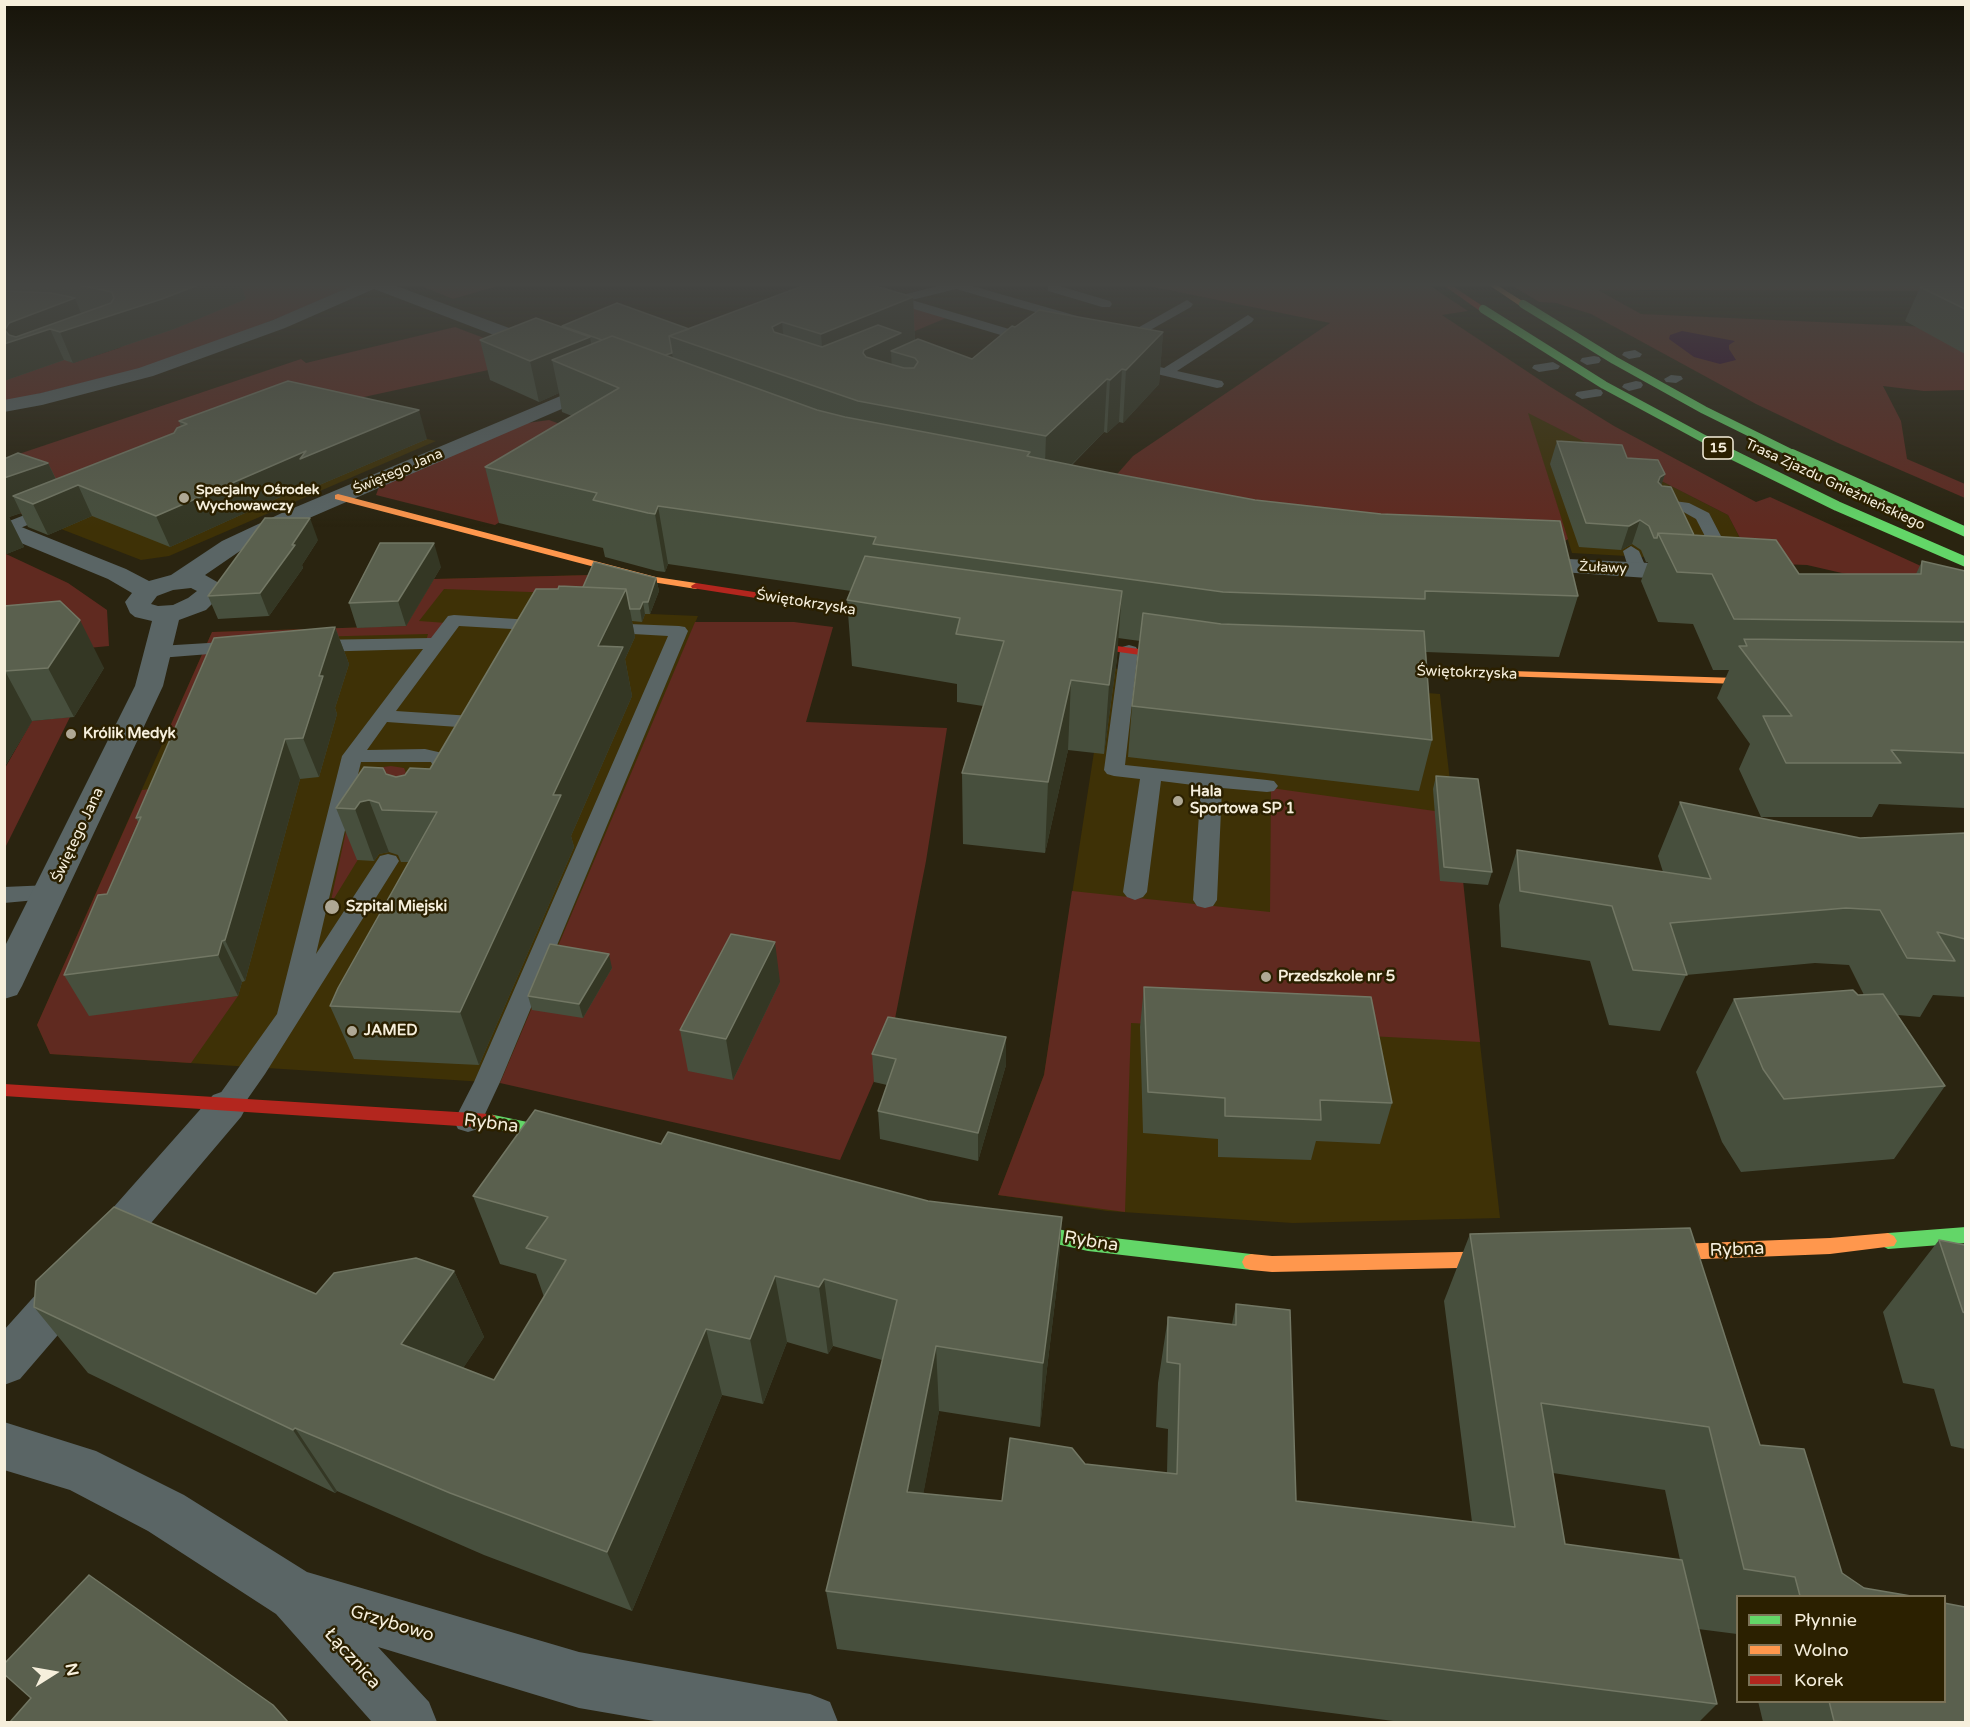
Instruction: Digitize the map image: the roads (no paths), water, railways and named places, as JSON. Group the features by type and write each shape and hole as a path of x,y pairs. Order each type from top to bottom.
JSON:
{"street":[{"path":"4,406 42,399 164,366"},
{"name":"Trasa Zjazdu Gnieźnieńskiego","path":"1572,366 1696,437 1837,506 1965,562"},
{"name":"Trasa Zjazdu Gnieźnieńskiego","path":"1624,366 1723,420 1875,493 1965,532"},
{"name":"Świętego Jana","path":"4,987 149,686 159,652 158,602 197,604 210,593 207,584 200,581 180,580 231,546 612,372"},
{"name":"Świętokrzyska","path":"338,497 656,580 904,618"},
{"path":"6,527 117,574 158,602"},
{"name":"Żuławy","path":"1499,563 1634,560 1739,576"},
{"path":"1053,640 1194,659"},
{"name":"Świętokrzyska","path":"1371,670 1788,682"},
{"name":"Rybna","path":"4,1090 489,1121 583,1141"},
{"path":"4,1364 227,1106"},
{"name":"Rybna","path":"1005,1227 1088,1243 1272,1264 1516,1259"},
{"name":"Rybna","path":"1644,1254 1830,1246 1965,1235"},
{"name":"Grzybowo","path":"4,1446 80,1468 166,1513 295,1595 579,1680 810,1722"},
{"name":"Łącznica","path":"295,1595 409,1722"}],"lane":[{"path":"1139,366 1217,384"},
{"path":"1166,372 1176,366"},
{"path":"1660,504 1683,506 1703,516 1739,576"},
{"path":"6,527 63,505"},
{"path":"289,1015 352,756 454,620 679,631 487,1082 468,1120"},
{"path":"300,646 437,643"},
{"path":"159,652 255,647"},
{"path":"1130,651 1114,770 1267,786"},
{"path":"382,716 472,722"},
{"path":"352,756 424,755 440,758 443,766 424,802"},
{"path":"1135,892 1150,774"},
{"path":"1205,900 1212,780"},
{"path":"227,1106 256,1067 388,861"},
{"path":"4,895 50,893"}],"place":[{"name":"Specjalny Ośrodek Wychowawczy","path":"184,498"},
{"name":"Królik Medyk","path":"71,734"},
{"name":"Hala Sportowa SP 1","path":"1178,801"},
{"name":"Szpital Miejski","path":"332,907"},
{"name":"Przedszkole nr 5","path":"1266,977"},
{"name":"JAMED","path":"352,1031"}]}
